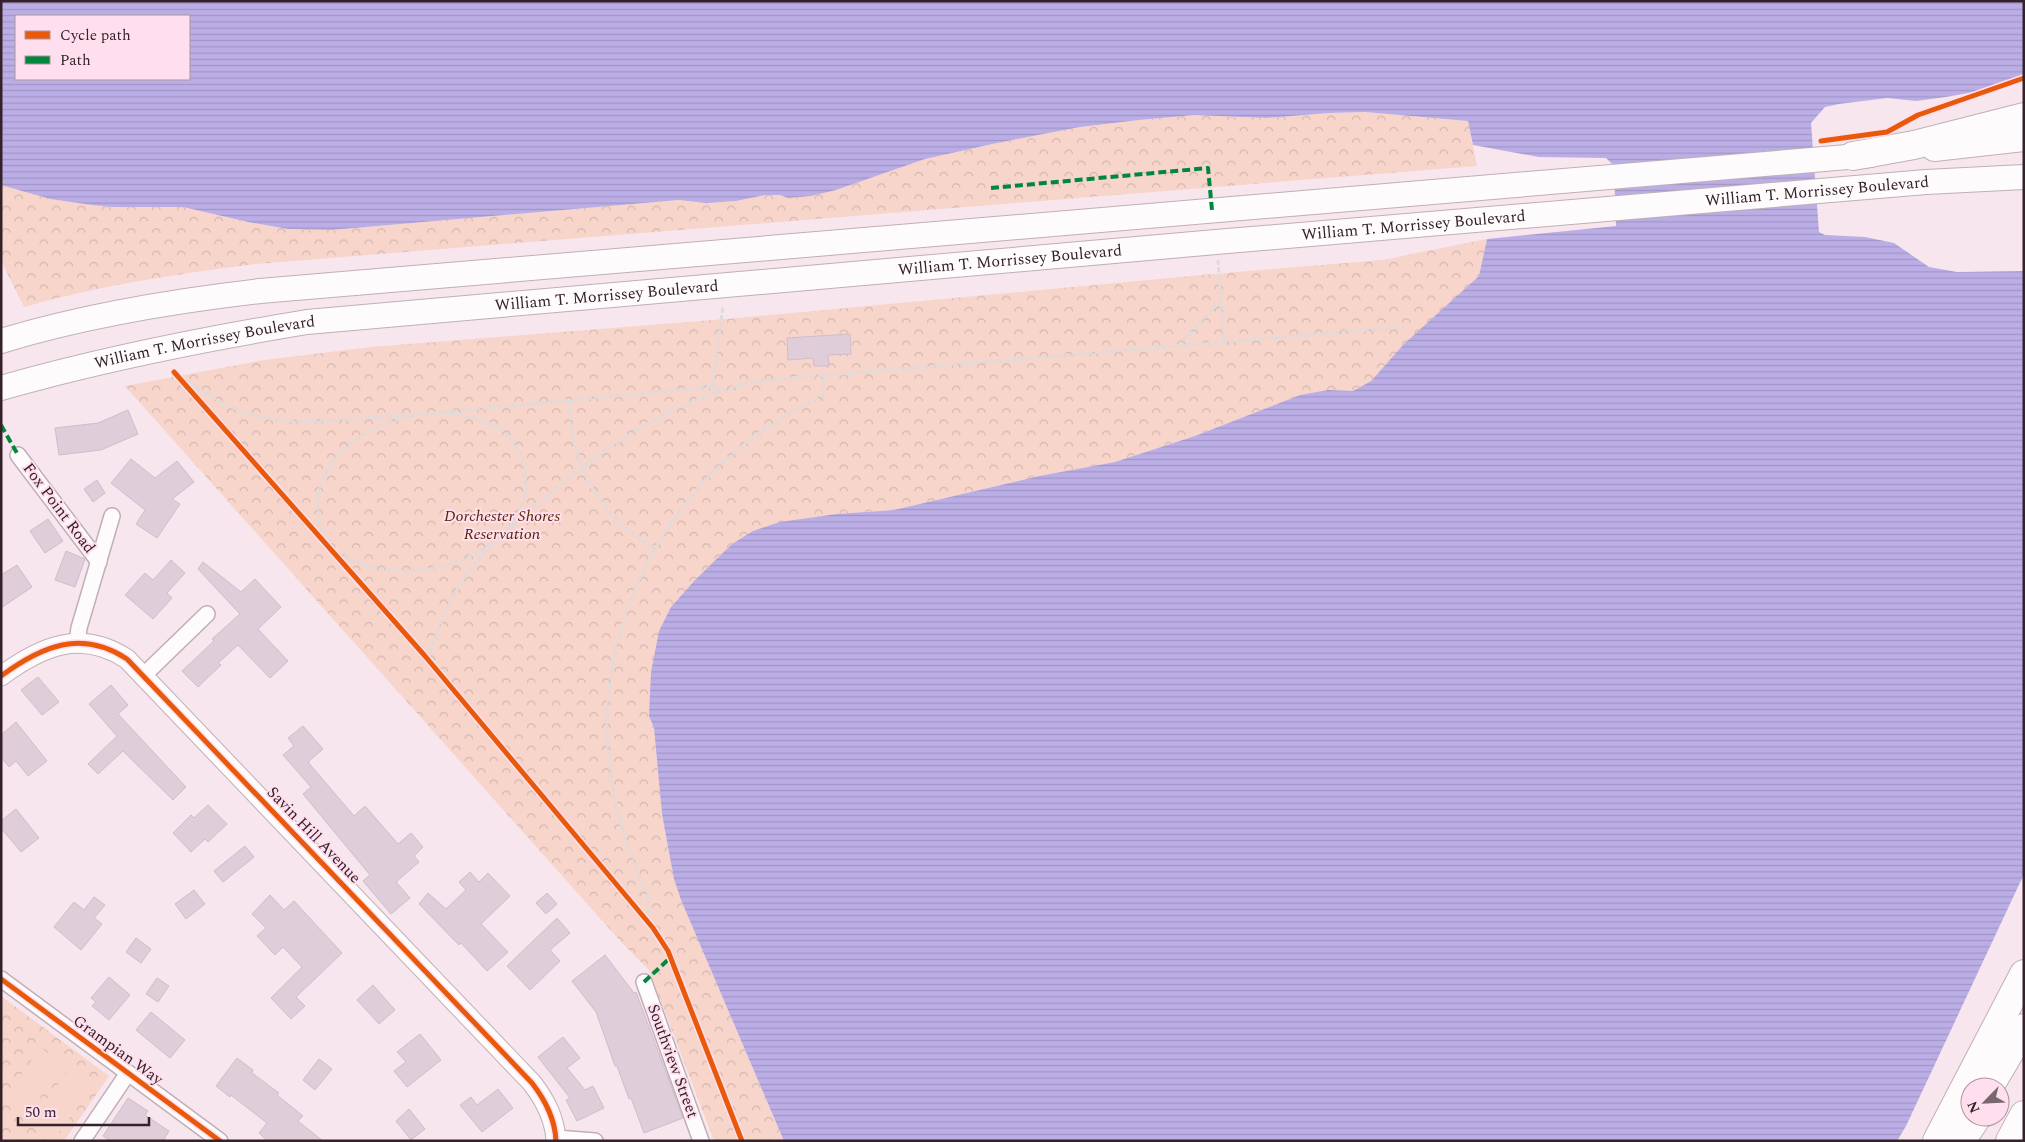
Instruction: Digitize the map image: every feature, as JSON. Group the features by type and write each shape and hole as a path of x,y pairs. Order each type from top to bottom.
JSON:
{"highway":[{"path":"1853,156 1914,145 2024,117"},
{"path":"1937,1141 2024,974"},
{"path":"1995,1077 2024,1028"},
{"path":"2003,1077 2024,1044"},
{"path":"2010,1141 2024,1115"},
{"path":"1960,1141 1967,1127"},
{"path":"1960,1141 1970,1127"}],"main road":[{"name":"William T. Morrissey Boulevard","path":"1,341 69,322 135,309 260,291 2024,140"},
{"name":"William T. Morrissey Boulevard","path":"1,388 177,344 307,322 1216,242 1856,188 2024,176"}],"street":[{"name":"Fox Point Road","path":"18,454 99,562"},
{"name":"Fox Point Road","path":"77,643 79,628 112,516"},
{"path":"144,676 207,614"},
{"name":"Savin Hill Avenue","path":"1,676 19,663 43,650 58,645 77,643 94,645 112,650 127,659 532,1083 549,1111 553,1121 556,1140"},
{"name":"Grampian Way","path":"1,979 220,1141"},
{"name":"Southview Street","path":"644,982 701,1141"},
{"path":"82,1141 128,1073"},
{"path":"556,1140 595,1141"}],"path":[{"path":"1216,242 1224,342"},
{"path":"1178,346 1221,301"},
{"path":"712,387 724,304"},
{"path":"722,391 712,387 474,408 411,416 381,425 361,436 335,458 326,472 319,490 318,503 321,531 329,546 339,554 370,566 394,570 419,570 444,566 488,546 582,467 654,419 722,391 757,381 1404,327"},
{"path":"174,372 193,394"},
{"path":"174,372 225,404 268,419 299,421 450,413 482,420 499,428 512,440 522,456 527,476 526,494 521,511 509,529 487,550 461,582 442,619 426,658 434,667"},
{"path":"648,921 650,909 647,891 632,857 620,821 612,785 608,747 608,710 612,673 619,636 630,601 645,566 685,503 710,475 737,450 767,427 823,395 822,376"},
{"path":"569,400 572,438 582,467 595,491 611,514 632,534 656,548"},
{"path":"316,532 342,561"},
{"path":"643,915 653,928"}],"green space":[{"path":"1365,112 1468,121 1477,166 256,264 110,286 24,307 1,261 1,185 50,199 92,205 112,207 183,207 288,229 331,230 679,200 706,203 736,201 765,195 780,195 788,198 836,190 925,159 1080,127 1194,115 1267,118"},
{"name":"Dorchester Shores Reservation","path":"1487,239 1479,276 1386,364 1371,381 1353,391 1328,390 1300,395 1195,436 1115,462 1039,476 894,510 837,514 732,544 695,580 671,607 649,716 654,728 662,814 674,878 681,900 784,1141 714,1141 649,970 623,944 125,386 264,360 371,347 738,318 1382,260"},
{"path":"1,996 109,1076 64,1141 1,1141"},
{"path":"41,1048 64,1065 27,1115 4,1098"},
{"path":"69,1069 93,1086 56,1136 32,1119"}],"shaded area":[{"path":"1,1 2024,1 2024,78 1974,92 1946,97 1916,101 1887,98 1839,104 1825,107 1811,123 1819,232 1825,235 1865,237 1894,243 1929,267 1957,272 2024,271 2024,874 1906,1126 1897,1141 784,1141 681,900 674,879 662,814 654,728 649,716 651,672 659,631 671,607 695,580 732,544 753,531 780,522 837,514 894,510 1039,476 1115,462 1195,436 1300,395 1328,390 1353,391 1371,381 1404,344 1479,276 1487,239 1616,226 1614,166 1606,158 1539,157 1473,145 1468,121 1365,112 1267,118 1194,115 1080,127 997,143 925,159 836,190 811,196 788,198 780,195 765,195 736,201 706,203 679,200 331,230 288,229 183,207 112,207 50,199 1,185"}],"building":[{"path":"850,334 851,354 828,355 829,366 814,366 813,358 788,360 787,338"},
{"path":"128,410 138,434 101,450 59,455 55,428 98,423"},
{"path":"131,459 155,478 177,461 194,482 172,499 180,504 157,538 136,524 145,510 111,483"},
{"path":"97,480 105,493 93,502 84,489"},
{"path":"48,519 63,541 45,553 30,531"},
{"path":"66,551 85,559 75,587 55,580"},
{"path":"171,560 185,573 167,593 172,598 153,619 125,595 145,573 153,580"},
{"path":"203,562 241,592 255,579 281,607 258,629 288,661 270,678 238,645 218,663 221,665 198,687 182,671 214,641 212,639 240,614 198,569"},
{"path":"17,565 32,587 1,608 1,575"},
{"path":"38,677 59,702 42,715 21,690"},
{"path":"111,685 128,705 118,714 186,787 173,800 123,751 98,774 88,764 117,736 89,704"},
{"path":"16,722 47,761 28,776 16,761 9,767 1,757 1,735"},
{"path":"303,726 323,749 308,762 354,816 365,806 398,844 411,833 423,847 414,856 419,862 396,882 410,898 391,914 363,881 370,875 303,794 311,787 283,755 294,746 288,738"},
{"path":"208,805 227,824 208,842 205,839 191,852 173,833 191,815 194,818"},
{"path":"16,809 39,838 21,852 1,828 1,821"},
{"path":"245,846 254,857 223,882 214,871"},
{"path":"470,872 479,882 488,873 510,896 481,924 508,952 487,971 461,943 459,945 419,904 428,893 446,909 466,890 459,882"},
{"path":"194,890 205,904 186,919 175,904"},
{"path":"547,893 557,904 546,914 536,903"},
{"path":"270,895 284,910 294,901 342,953 296,997 305,1006 291,1019 271,998 302,967 283,947 275,955 257,936 266,928 252,914"},
{"path":"94,897 105,905 94,918 102,924 81,950 54,927 74,902 84,910"},
{"path":"557,918 570,933 550,950 560,961 530,990 507,966"},
{"path":"136,938 151,949 141,963 126,952"},
{"path":"605,955 634,993 636,992 683,1118 644,1133 631,1098 629,1099 617,1066 615,1066 596,1012 572,981"},
{"path":"109,977 130,995 109,1020 92,1006 96,1002 91,998"},
{"path":"157,978 169,986 158,1002 146,994"},
{"path":"373,985 395,1010 379,1024 357,1000"},
{"path":"151,1012 185,1040 170,1058 136,1030"},
{"path":"420,1034 441,1060 407,1087 394,1071 406,1062 397,1052"},
{"path":"563,1037 580,1058 567,1068 585,1090 593,1086 604,1108 577,1121 566,1100 570,1098 538,1057"},
{"path":"237,1058 253,1070 252,1073 279,1093 277,1095 303,1116 298,1121 323,1141 268,1141 259,1133 267,1123 231,1095 230,1097 216,1086"},
{"path":"319,1059 332,1069 315,1090 303,1080"},
{"path":"498,1089 513,1108 482,1132 460,1105 471,1097 477,1105"},
{"path":"128,1098 148,1111 145,1115 169,1131 163,1141 111,1141 103,1136"},
{"path":"409,1109 425,1129 411,1140 396,1121"}],"marked path":[{"path":"991,188 1208,168 1212,210"},
{"path":"1,425 18,455"},
{"path":"644,982 671,957"}],"cycle path":[{"path":"1821,141 1887,132 1918,115 2024,78"},
{"path":"174,372 425,656 653,928 668,951 742,1141"},
{"path":"1,676 32,656 62,645 78,643 94,645 110,650 127,659 532,1083 548,1110 554,1125 556,1141"},
{"path":"1,979 220,1141"}]}
